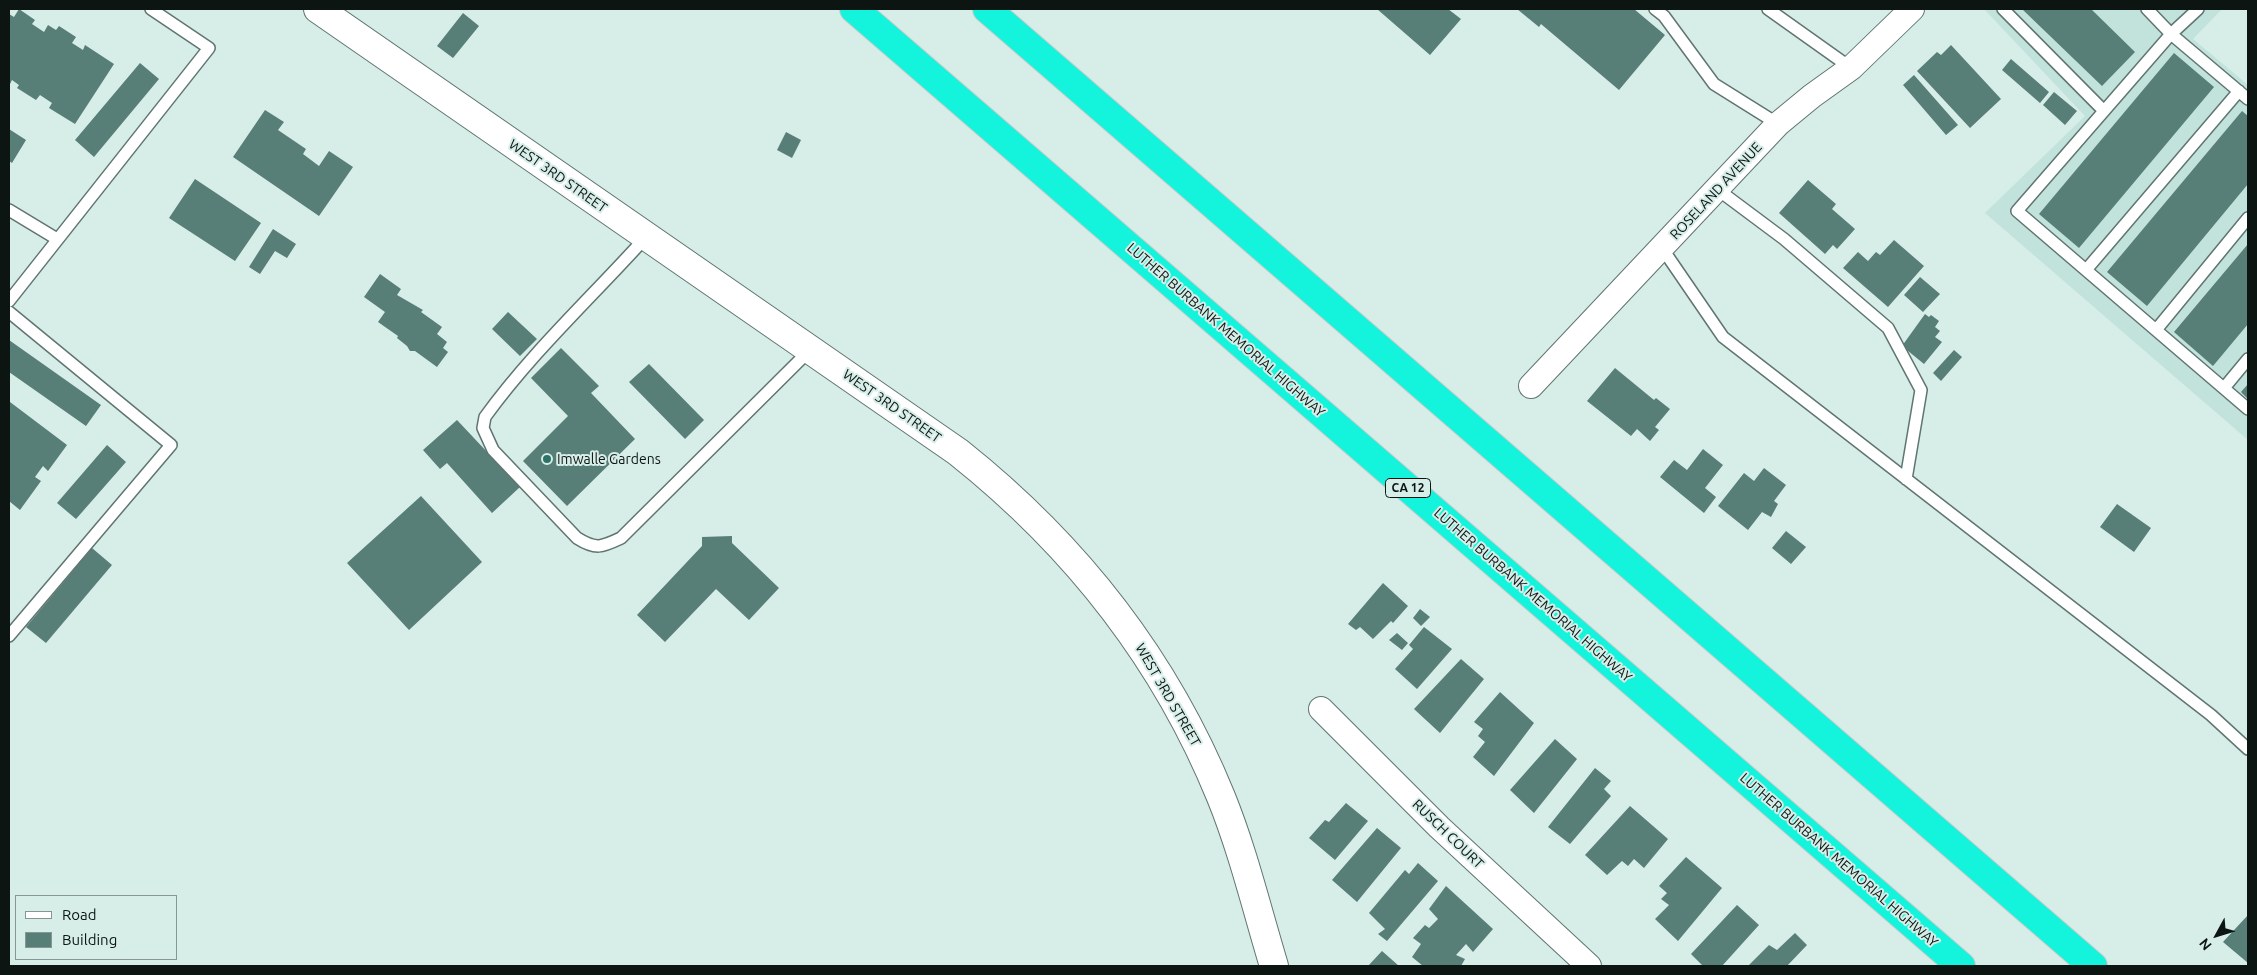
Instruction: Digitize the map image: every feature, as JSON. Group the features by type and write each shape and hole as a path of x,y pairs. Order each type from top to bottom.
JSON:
{"highway":[{"name":"LUTHER BURBANK MEMORIAL HIGHWAY","path":"854,9 1961,966"},
{"path":"987,9 2093,966"}],"main road":[{"name":"WEST 3RD STREET","path":"318,9 958,452 986,474 1045,528 1099,588 1146,654 1170,694 1207,764 1234,832 1274,966"}],"street":[{"name":"ROSELAND AVENUE","path":"1531,386 1778,124 1812,96 1851,68 1912,9"},
{"name":"RUSCH COURT","path":"1322,709 1438,827 1578,963"}],"lane":[{"path":"9,301 209,48 151,9"},
{"path":"1655,9 1664,16 1714,84 1778,124"},
{"path":"1768,9 1851,68"},
{"path":"2003,9 2104,111"},
{"path":"2147,9 2171,34 2248,98"},
{"path":"2198,9 2171,34 2018,211 2248,409"},
{"path":"2086,270 2239,90"},
{"path":"1717,189 1784,239 1888,328 1921,390 1906,479"},
{"path":"9,210 57,239"},
{"path":"2156,330 2248,218"},
{"path":"646,237 595,294 552,336 485,417 483,428 493,450 577,538 590,546 604,546 621,538 810,350"},
{"path":"1662,248 1723,337 2211,715 2248,749"},
{"path":"9,312 171,445 9,636"},
{"path":"2224,388 2248,358"}],"shaded area":[{"path":"1984,9 2222,9 2193,39 2248,85 2248,440 1985,213 2085,116"}],"building":[{"path":"19,9 35,20 32,24 44,32 48,25 56,30 59,26 76,37 72,43 83,50 85,45 114,64 75,124 49,108 52,103 40,95 36,100 17,88 19,85 12,80 9,86 9,14 14,17"},
{"path":"1377,9 1448,9 1461,19 1430,55"},
{"path":"1517,9 1634,9 1665,35 1619,90 1541,24 1539,27"},
{"path":"2022,9 2091,9 2135,52 2102,86"},
{"path":"463,13 479,26 453,58 437,46"},
{"path":"1951,45 2001,99 1970,128 1917,71 1937,52 1941,55"},
{"path":"2174,53 2214,87 2079,248 2039,214"},
{"path":"2011,59 2049,92 2040,103 2002,70"},
{"path":"140,63 159,79 94,157 75,140"},
{"path":"1914,75 1958,125 1946,135 1903,85"},
{"path":"2054,92 2077,111 2065,125 2043,105"},
{"path":"265,110 284,122 278,130 306,149 303,154 319,166 329,151 353,167 319,216 233,157"},
{"path":"2242,111 2248,116 2248,184 2147,306 2107,272"},
{"path":"9,129 26,140 12,163 9,161"},
{"path":"786,132 801,140 792,158 777,150"},
{"path":"195,179 261,223 235,261 169,218"},
{"path":"1808,180 1836,204 1832,209 1855,229 1837,249 1833,245 1825,254 1779,213"},
{"path":"273,229 296,244 287,258 275,251 260,274 249,267"},
{"path":"1894,240 1924,266 1888,307 1843,268 1858,252 1868,261 1876,252 1880,255"},
{"path":"2248,244 2248,324 2213,366 2174,332"},
{"path":"380,274 401,289 397,295 423,310 421,312 442,327 437,334 447,342 443,348 448,352 437,367 415,351 410,351 397,338 398,336 378,322 385,312 364,297"},
{"path":"1920,277 1940,294 1923,312 1904,295"},
{"path":"508,312 537,339 520,356 492,329"},
{"path":"1925,314 1929,317 1931,315 1939,321 1935,327 1940,331 1935,337 1942,342 1924,364 1902,346"},
{"path":"9,340 101,405 86,426 9,372"},
{"path":"561,348 599,386 591,393 635,439 567,506 523,461 568,416 531,378"},
{"path":"1954,350 1962,357 1941,381 1933,373"},
{"path":"649,364 704,420 685,439 629,382"},
{"path":"1615,368 1654,400 1656,398 1670,409 1655,427 1659,430 1650,441 1637,429 1631,436 1587,401"},
{"path":"2248,384 2248,399 2241,392"},
{"path":"10,402 67,445 48,471 43,466 35,477 41,481 20,510 9,501"},
{"path":"457,420 520,487 492,513 447,463 440,469 423,450"},
{"path":"107,445 126,462 76,519 57,503"},
{"path":"1703,449 1723,465 1705,488 1716,497 1704,513 1660,477 1674,460 1687,470"},
{"path":"1764,468 1786,485 1774,501 1778,504 1771,517 1762,512 1748,530 1718,506 1744,473 1754,481"},
{"path":"421,496 482,562 409,630 347,563"},
{"path":"2117,504 2151,528 2134,552 2100,527"},
{"path":"1786,531 1806,547 1791,564 1772,548"},
{"path":"732,536 732,543 779,588 749,620 716,589 665,642 637,615 702,546 702,537"},
{"path":"92,548 112,565 46,643 26,627"},
{"path":"1383,583 1408,606 1393,623 1391,621 1373,639 1360,627 1356,630 1348,624"},
{"path":"1420,609 1430,617 1421,626 1413,618"},
{"path":"1424,627 1452,649 1417,689 1395,669 1413,649 1409,645"},
{"path":"1397,633 1408,643 1402,650 1389,640"},
{"path":"1461,659 1484,679 1440,733 1414,709"},
{"path":"1500,692 1534,723 1494,776 1473,757 1485,742 1478,736 1483,729 1474,722"},
{"path":"1555,739 1577,759 1534,813 1510,790"},
{"path":"1595,768 1611,781 1604,789 1611,796 1570,844 1548,827"},
{"path":"1346,803 1368,821 1335,860 1309,838 1325,820 1329,822"},
{"path":"1630,806 1668,839 1644,868 1634,859 1628,866 1622,861 1607,875 1585,855"},
{"path":"1377,828 1401,848 1357,902 1332,880"},
{"path":"1686,857 1722,888 1678,941 1655,919 1669,905 1661,899 1667,893 1659,886"},
{"path":"1418,863 1438,881 1387,941 1378,934 1385,929 1369,913 1405,870 1409,874"},
{"path":"1446,886 1493,929 1473,952 1466,944 1456,955 1465,959 1461,966 1423,966 1412,957 1421,944 1413,938 1425,925 1429,928 1438,919 1429,909"},
{"path":"1737,905 1759,925 1722,966 1703,966 1691,954"},
{"path":"2248,915 2248,963 2223,942"},
{"path":"1795,933 1807,945 1787,966 1748,966 1769,945 1777,950"},
{"path":"1382,951 1399,966 1368,966"}],"place":[{"name":"Imwalle Gardens","path":"547,459"}]}
